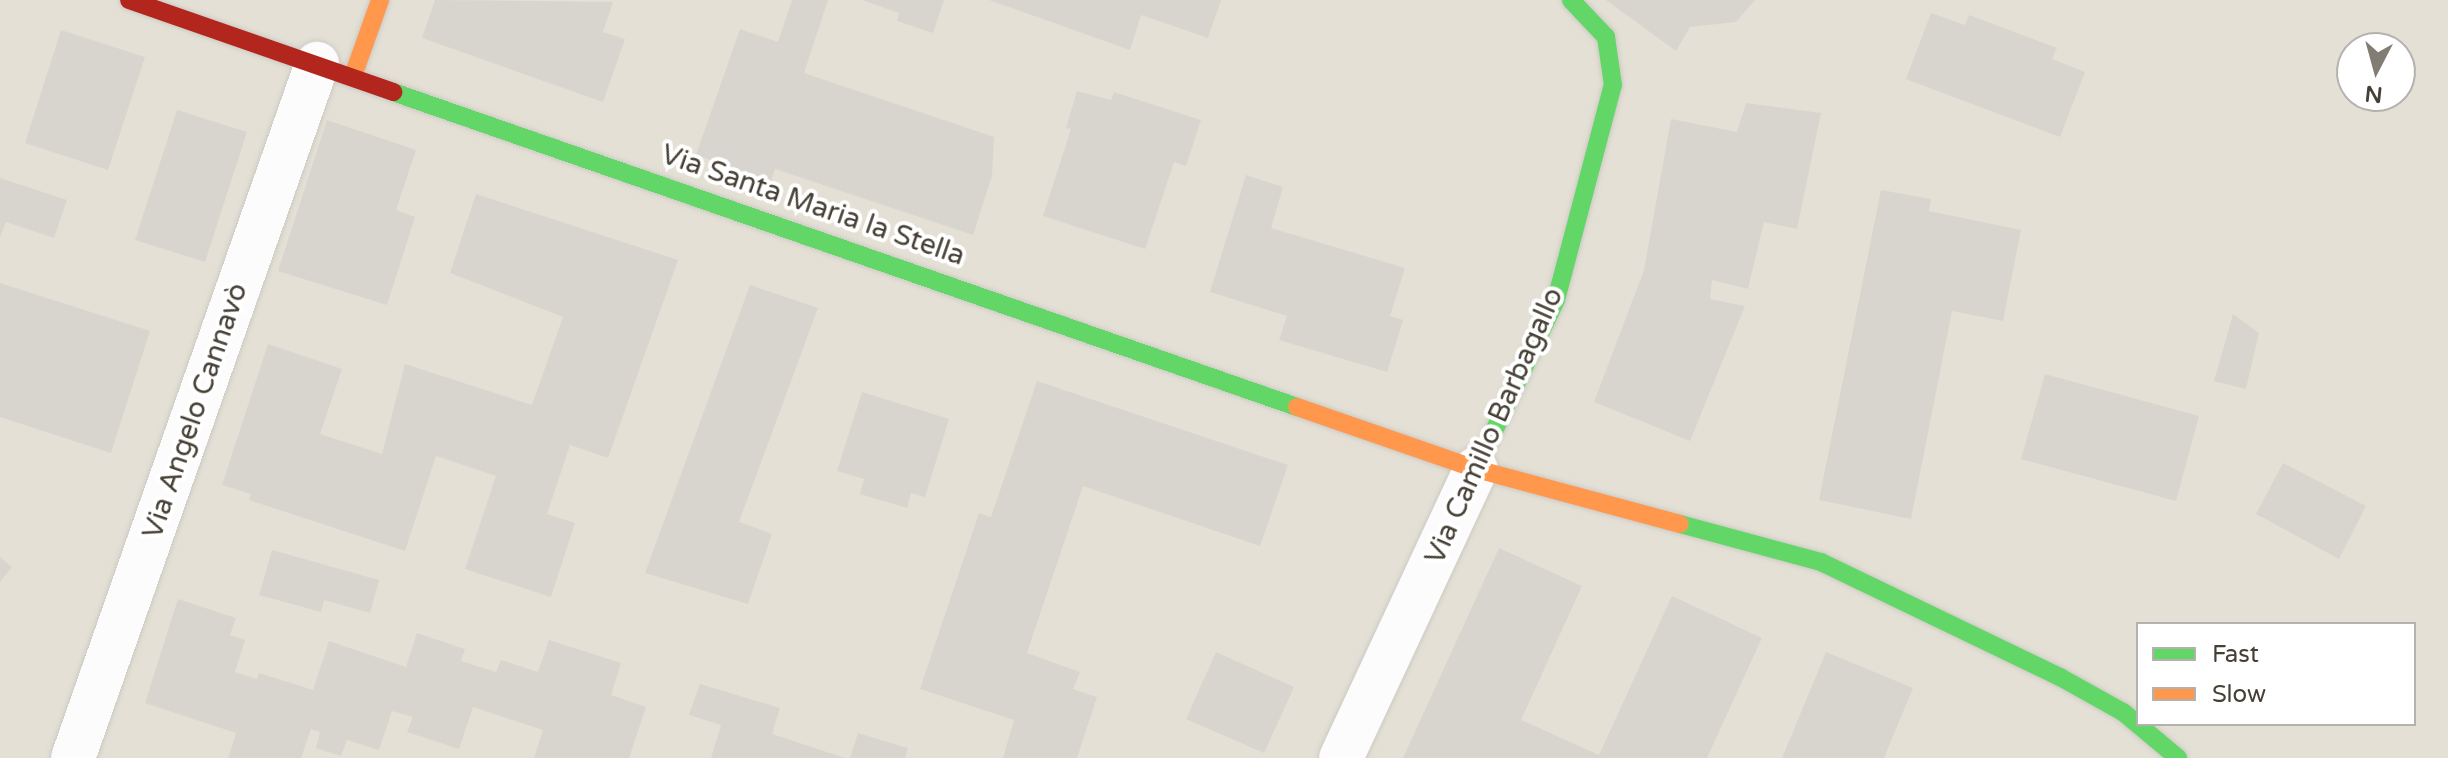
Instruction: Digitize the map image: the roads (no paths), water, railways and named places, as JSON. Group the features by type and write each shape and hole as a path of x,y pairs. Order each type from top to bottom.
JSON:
{"street":[{"name":"Via Santa Maria la Stella","path":"129,0 1476,469 1821,562 2060,677 2123,712 2136,723"},
{"path":"335,70 380,0"},
{"name":"Via Camillo Barbagallo","path":"1341,758 1556,300 1613,85 1606,37 1571,0"},
{"name":"Via Angelo Cannavò","path":"73,758 335,70"},
{"name":"Via Santa Maria la Stella","path":"2140,726 2178,758"}]}
